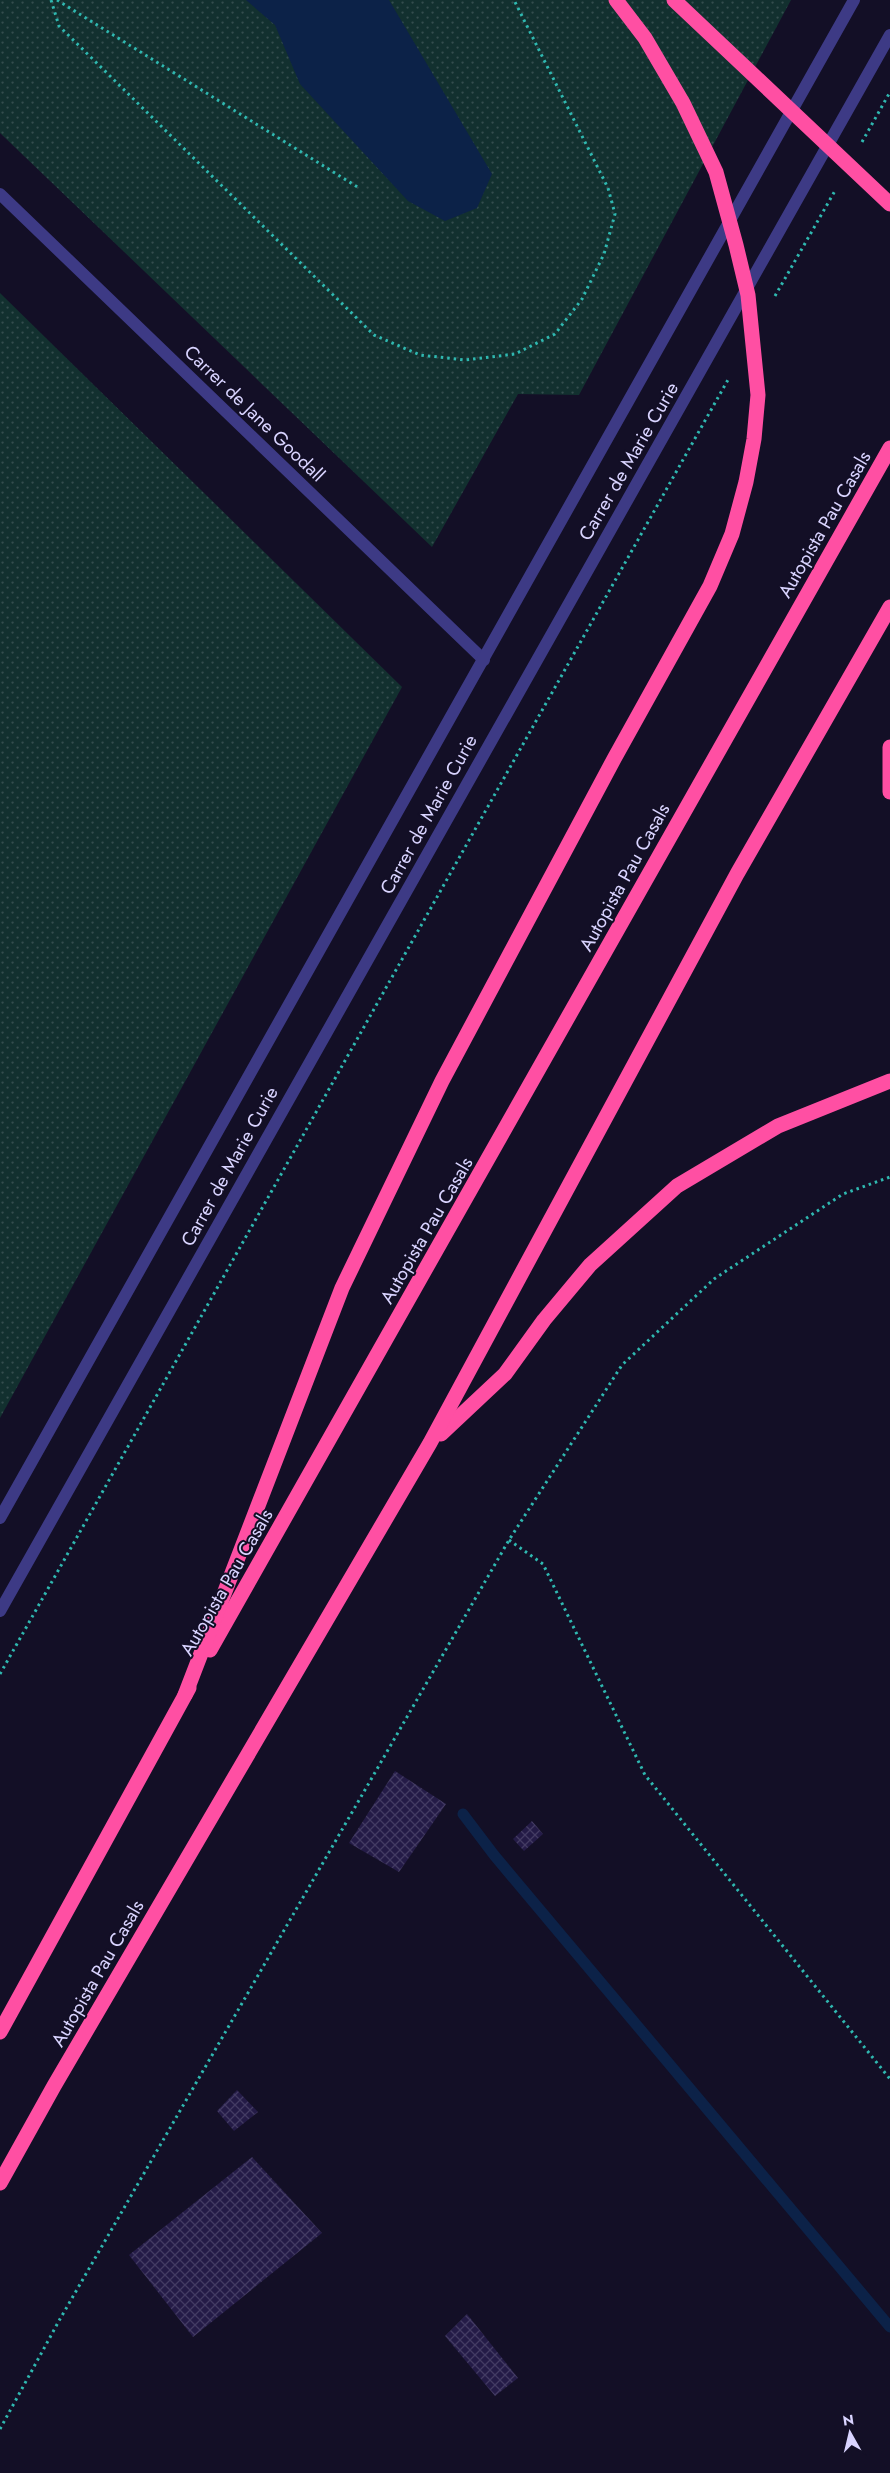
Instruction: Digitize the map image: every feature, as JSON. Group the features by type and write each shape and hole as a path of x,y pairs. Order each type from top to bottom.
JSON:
{"highway":[{"path":"184,1695 342,1288 442,1081 614,759 710,586 732,534 746,482 754,439 758,395 748,295 716,172 683,103 645,38 616,0"},
{"path":"674,0 890,204"},
{"name":"Autopista Pau Casals","path":"0,2032 184,1695 890,448"},
{"name":"Autopista Pau Casals","path":"0,2183 59,2078 430,1443 737,874 890,607"},
{"path":"890,747 890,792"},
{"path":"430,1443 505,1374 544,1320 590,1265 677,1186 778,1126 890,1081"}],"street":[{"name":"Carrer de Marie Curie","path":"0,1518 854,0"},
{"name":"Carrer de Marie Curie","path":"0,1611 890,35"},
{"name":"Carrer de Jane Goodall","path":"0,194 484,660"}],"path":[{"path":"51,0 59,26 374,335 420,354 465,360 516,354 555,334 582,299 604,254 615,214 608,188 514,0"},
{"path":"57,0 359,188"},
{"path":"861,144 890,92"},
{"path":"773,301 836,188"},
{"path":"0,1674 733,370"},
{"path":"0,2429 65,2311 509,1540 622,1365 714,1279 843,1194 890,1177"},
{"path":"509,1540 543,1564 645,1774 890,2079"}],"green space":[{"path":"0,0 791,0 579,395 518,394 432,547 0,133"},
{"path":"0,293 402,687 0,1418"}],"water":[{"path":"246,0 389,0 492,174 477,208 445,221 408,201 300,84 275,25"}],"building":[{"path":"395,1771 446,1804 399,1872 349,1843"},
{"path":"532,1821 543,1834 524,1851 513,1839"},
{"path":"237,2090 258,2112 234,2131 217,2111"},
{"path":"252,2157 322,2233 193,2337 129,2255"},
{"path":"467,2314 518,2378 495,2396 445,2336"}],"waterway":[{"path":"463,1814 494,1855 890,2327"}]}
